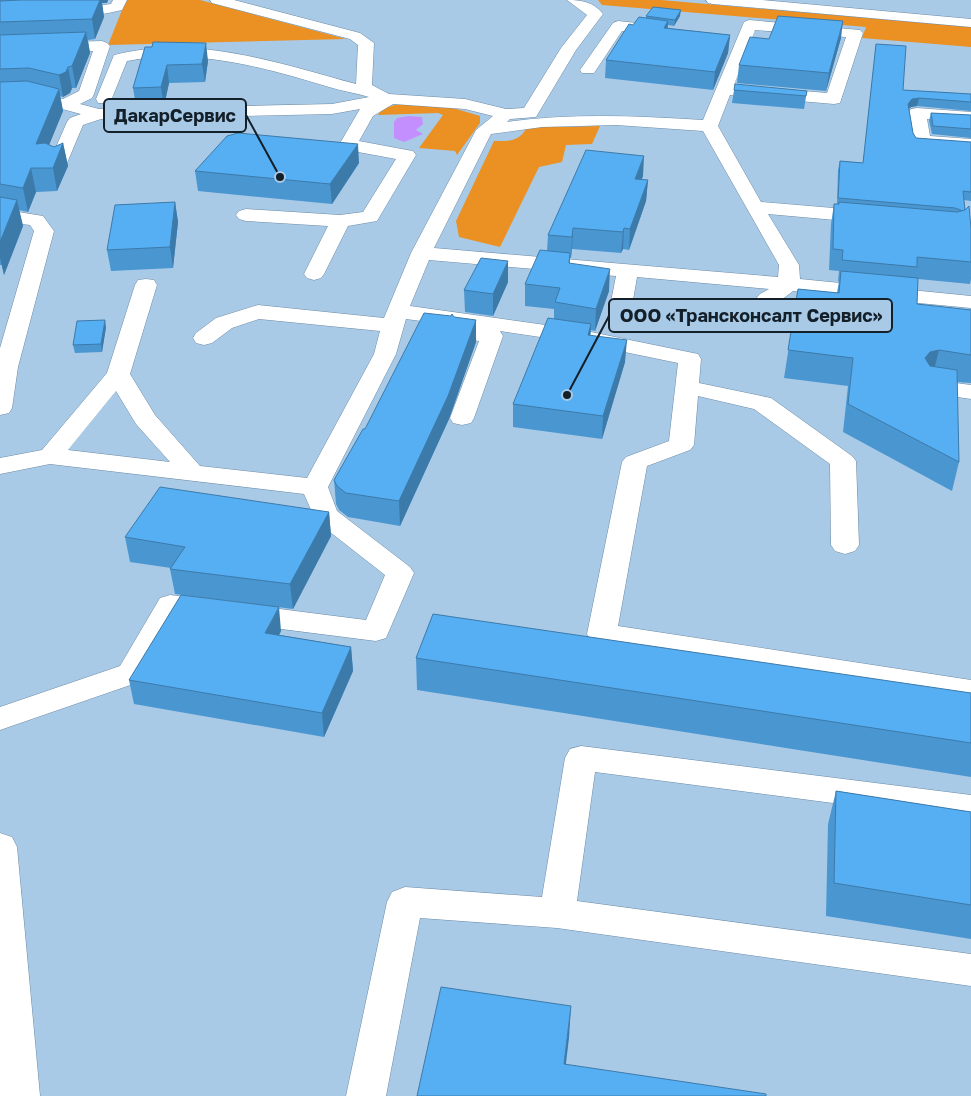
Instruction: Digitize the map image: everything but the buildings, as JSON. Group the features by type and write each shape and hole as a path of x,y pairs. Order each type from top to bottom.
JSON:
{"street":[{"path":"0,15 63,14 105,10 117,7 120,0"},
{"path":"216,0 355,36 366,43 364,86 370,92"},
{"path":"0,97 33,96 66,104 102,106 332,110 389,99 465,104 506,114 530,113 569,48 596,14 574,0"},
{"path":"713,0 971,23"},
{"path":"709,126 750,25 855,33 834,99 724,90"},
{"path":"588,70 618,26 676,32"},
{"path":"724,38 743,40"},
{"path":"0,49 102,46 86,94 66,104"},
{"path":"58,163 76,122 102,106 120,58 134,54 208,53 295,72 389,99"},
{"path":"246,215 340,222 370,217 407,155 339,144 366,113 389,99"},
{"path":"971,117 917,113 922,140 971,144"},
{"path":"0,720 131,673 170,605 376,631 400,573 325,515 315,487 403,317 421,253 485,130 506,114"},
{"path":"485,130 542,122 616,120 709,126"},
{"path":"709,126 789,265 788,284"},
{"path":"754,207 883,218"},
{"path":"0,214 36,220 44,231 9,322 6,367 0,408"},
{"path":"314,274 340,222"},
{"path":"421,253 788,284 971,302"},
{"path":"619,317 624,283 629,270"},
{"path":"751,318 768,299 788,284"},
{"path":"50,456 118,374 146,285"},
{"path":"204,338 224,323 258,312 362,321 403,317 630,344 690,359 680,445 635,462 602,634 971,691"},
{"path":"403,317 423,326 492,336 462,418"},
{"path":"118,374 144,419 190,471"},
{"path":"687,387 762,403 843,461 845,545"},
{"path":"932,387 971,392"},
{"path":"0,466 50,456 315,487"},
{"path":"556,913 581,758 971,808"},
{"path":"0,847 20,1096"},
{"path":"366,1096 405,902 556,913 971,970"}],"shaded area":[{"path":"126,0 200,0 346,39 108,45"},
{"path":"598,0 661,0 971,27 971,47 862,38 866,27 602,5"},
{"path":"398,104 443,105 480,116 480,123 457,155 455,151 419,148 443,115 438,113 378,115 382,109"},
{"path":"408,116 422,117 423,124 416,130 423,134 404,142 394,138 394,122 397,118"},
{"path":"547,125 561,127 600,126 592,144 566,145 562,162 539,167 500,247 459,237 456,221 494,141 514,140 521,136 527,127"}],"place":[{"name":"ДакарСервис","path":"280,177"},
{"name":"ООО «Трансконсалт Сервис»","path":"567,395"}]}
